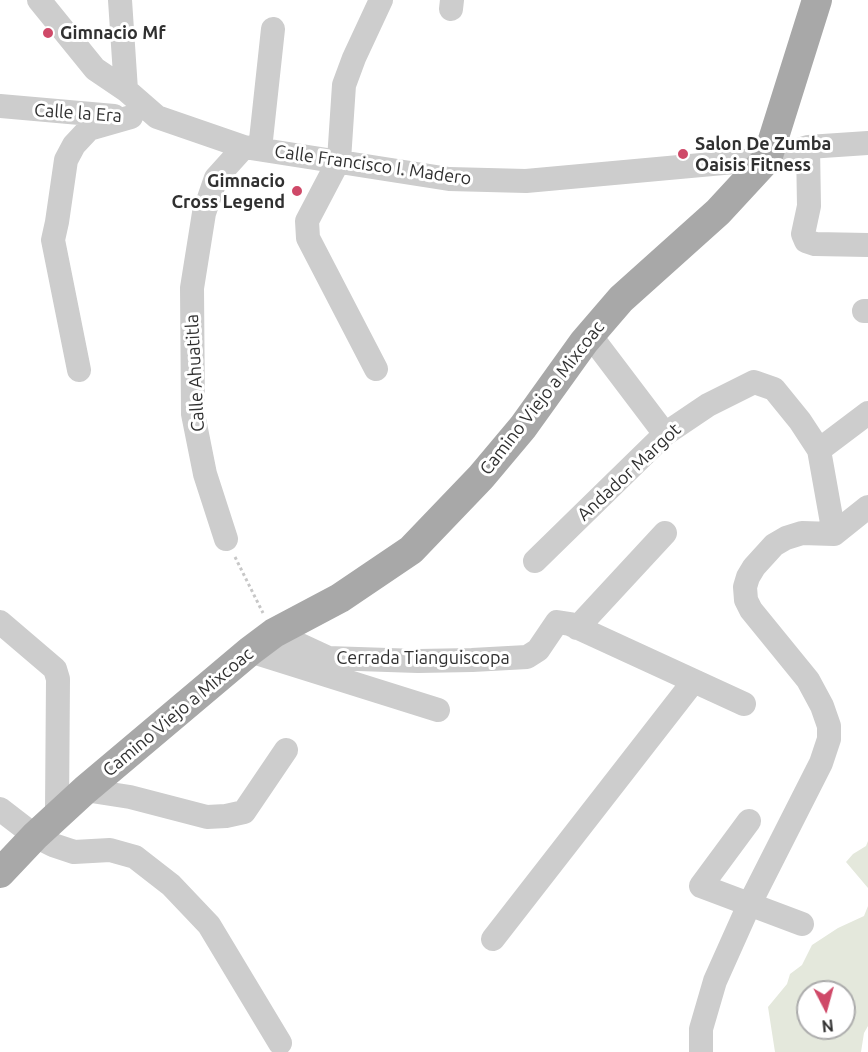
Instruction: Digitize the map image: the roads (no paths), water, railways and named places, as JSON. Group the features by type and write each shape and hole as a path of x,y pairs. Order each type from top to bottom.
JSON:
{"main road":[{"path":"767,159 817,0"},
{"name":"Camino Viejo a Mixcoac","path":"0,873 44,827 85,790 262,642 340,598 411,550 481,477 523,427 590,335 621,299 718,212 767,159"}],"street":[{"name":"Calle Francisco I. Madero","path":"39,0 94,69 126,90 157,117 252,148 449,179 526,181 767,159 808,147 868,143"},
{"path":"120,0 126,90"},
{"path":"376,369 308,238 307,221 339,160 344,86 354,58 381,0"},
{"path":"252,148 273,28"},
{"name":"Calle la Era","path":"0,106 82,115 157,117"},
{"path":"79,370 53,240 66,160 74,145 89,129 131,117"},
{"path":"808,147 809,207 803,234 806,241 815,244 868,245"},
{"name":"Calle Ahuatitla","path":"226,539 205,474 194,414 192,288 204,213 216,178 252,148"},
{"path":"590,335 665,434"},
{"name":"Andador Margot","path":"535,561 665,434 708,405 754,382 774,389 800,421 819,450 834,534"},
{"path":"819,450 868,413"},
{"path":"701,1052 701,1029 715,981 749,904 821,764 829,739 822,706 808,680 751,610 746,600 745,587 748,577 774,545 786,538 802,533 834,534 868,507"},
{"path":"577,628 665,533"},
{"path":"0,622 55,669 58,679 57,809 44,827"},
{"name":"Cerrada Tianguiscopa","path":"262,642 328,658 418,662 526,657 538,650 557,622 570,624 744,704"},
{"path":"262,642 438,710"},
{"path":"493,939 693,682"},
{"path":"85,790 130,797 207,817 226,816 244,812 286,750"},
{"path":"0,809 44,827 53,845 74,852 110,850 135,857 171,885 209,925 280,1043"},
{"path":"749,821 701,886 802,924"}],"place":[{"name":"Gimnacio Mf","path":"48,33"},
{"name":"Salon De Zumba Oaisis Fitness","path":"683,154"},
{"name":"Gimnacio Cross Legend","path":"297,191"}]}
